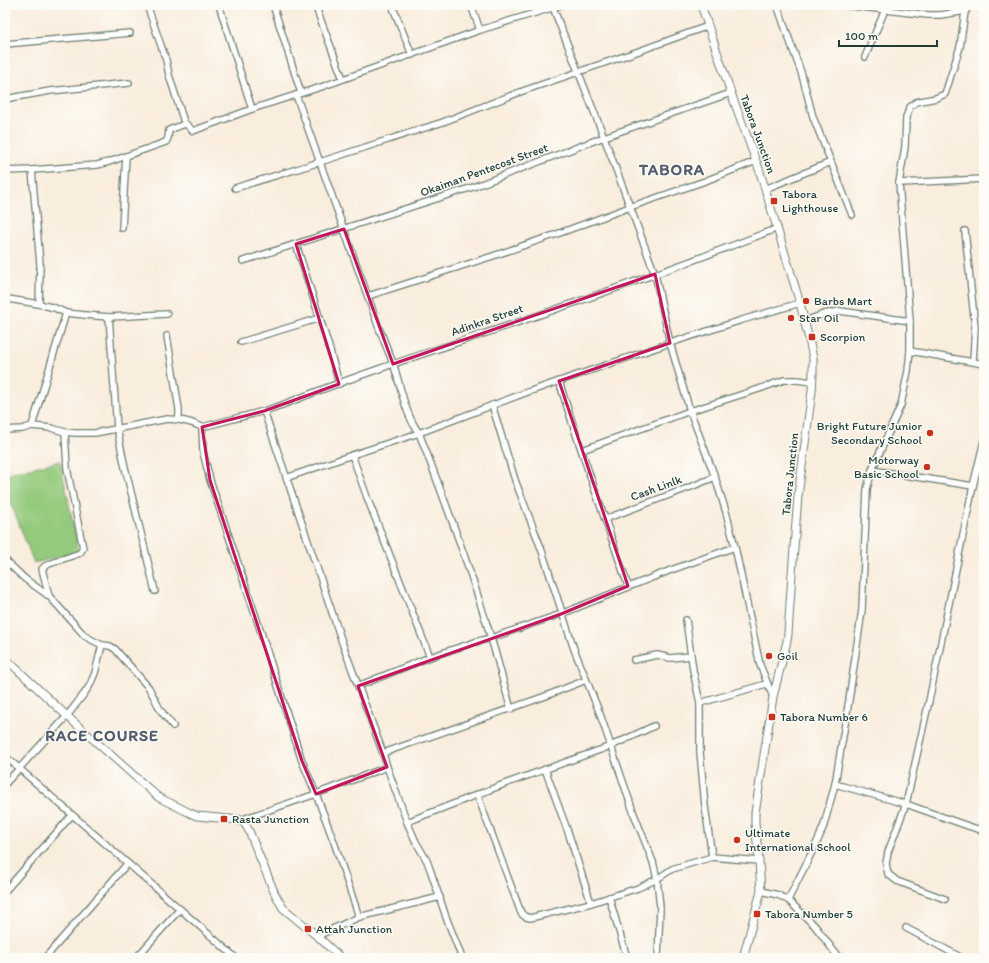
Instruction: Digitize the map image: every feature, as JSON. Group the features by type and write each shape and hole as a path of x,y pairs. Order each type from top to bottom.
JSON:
{"street":[{"path":"147,5 166,60 183,124 193,131 480,30 553,6 561,5"},
{"path":"219,5 252,109"},
{"path":"273,5 320,162 393,364 409,416 419,433 450,516 491,638 511,709"},
{"path":"316,5 344,79"},
{"path":"392,5 412,55"},
{"path":"470,5 480,30"},
{"name":"Tabora Junction","path":"701,5 778,228 805,321 813,358 813,382 798,496 788,634 773,697 754,823 759,861 760,891 743,958"},
{"path":"777,5 802,75 813,118 852,215"},
{"path":"788,900 819,838 835,784 862,610 867,489 872,470 901,405 908,370 910,351 910,321 899,183 905,148 906,117 910,107 916,102 936,98 945,94 960,47 966,8 940,15 928,15 845,5"},
{"path":"553,6 655,274 670,343 690,411 715,477 726,512 760,665 766,684 773,697"},
{"path":"865,57 885,10"},
{"path":"234,188 443,122 520,92 708,26"},
{"path":"5,44 130,33"},
{"path":"5,99 58,90 129,83"},
{"name":"Okaiman Pentecost Street","path":"243,261 473,187 604,137 731,93"},
{"path":"5,171 97,165 166,142 169,130 183,124"},
{"path":"122,228 126,156"},
{"path":"368,296 557,234 705,181 756,161"},
{"path":"765,189 831,162"},
{"path":"32,170 40,264 39,304"},
{"path":"899,183 984,179"},
{"name":"Adinkra Street","path":"202,427 264,411 393,364 698,259 778,228"},
{"path":"965,231 975,326 973,361"},
{"path":"296,244 320,318 339,384"},
{"path":"8,299 39,304 66,312 109,317 167,314"},
{"path":"286,478 352,454 419,433 492,405 670,343 800,303"},
{"path":"805,321 824,314 840,311 910,321"},
{"path":"32,426 66,312"},
{"path":"109,317 117,428 155,591"},
{"path":"241,342 320,318"},
{"path":"167,336 179,409 179,420"},
{"path":"910,351 984,364"},
{"path":"582,450 690,411 784,380 813,382"},
{"path":"559,381 567,409 628,586"},
{"path":"492,405 515,480 541,548 561,614 600,714 634,814 653,862 660,907 658,958"},
{"path":"264,411 343,645 387,767 407,822 427,861 462,958"},
{"path":"5,430 22,429 32,426 75,433 95,432 167,419 179,420 202,427 203,452 210,480 302,761 334,842 359,917"},
{"path":"49,596 42,569 49,564 80,554 83,548 67,468 65,432"},
{"path":"945,899 897,881 888,874 886,864 888,852 906,804 931,693 973,486 984,441"},
{"path":"352,454 368,500 430,657"},
{"path":"872,470 973,486"},
{"name":"Cash Linlk","path":"605,519 715,477"},
{"path":"358,686 430,657 561,614 628,586 735,547"},
{"path":"5,560 25,579 49,596 86,636 102,645 110,646 115,649 149,688 161,711 173,726"},
{"path":"686,620 700,703 700,752 705,806 712,856"},
{"path":"5,784 67,716 84,694 96,673 102,645"},
{"path":"634,660 657,655 670,658 691,656"},
{"path":"5,658 67,716 158,797 197,816 240,820 316,794 387,767"},
{"path":"383,753 511,709 586,680"},
{"path":"700,703 766,684"},
{"path":"407,822 477,794 611,746 654,726"},
{"path":"5,756 18,769 180,909 232,957"},
{"path":"545,769 591,903"},
{"path":"835,784 906,804 984,831"},
{"path":"477,794 521,913 523,916 530,918 591,903 638,888 657,880 672,869 712,856 759,861"},
{"path":"5,891 72,815"},
{"path":"240,820 245,824 249,831 275,894 283,908 341,958"},
{"path":"45,958 128,864"},
{"path":"760,891 778,895 788,900 815,926 839,958"},
{"path":"317,936 359,917 440,897"},
{"path":"609,897 627,958"},
{"path":"136,958 180,909"},
{"path":"906,928 962,958"}],"highlighted area":[{"path":"344,229 393,364 655,274 670,343 559,381 628,586 561,614 358,686 387,767 316,794 302,761 210,480 202,427 264,411 339,384 296,244"}],"green space":[{"path":"60,461 79,552 34,563 5,488 5,474"}],"place":[{"name":"Tabora Lighthouse","path":"774,201"},
{"name":"Barbs Mart","path":"806,301"},
{"name":"Star Oil","path":"791,318"},
{"name":"Scorpion","path":"812,337"},
{"name":"Bright Future Junior Secondary School","path":"930,433"},
{"name":"Motorway Basic School","path":"927,467"},
{"name":"Goil","path":"769,656"},
{"name":"Tabora Number 6","path":"772,717"},
{"name":"Rasta Junction","path":"224,819"},
{"name":"Ultimate International School","path":"737,840"},
{"name":"Tabora Number 5","path":"757,914"},
{"name":"Attah Junction","path":"308,929"}],"district":[{"name":"TABORA","path":"672,169"},
{"name":"RACE COURSE","path":"102,735"}]}
